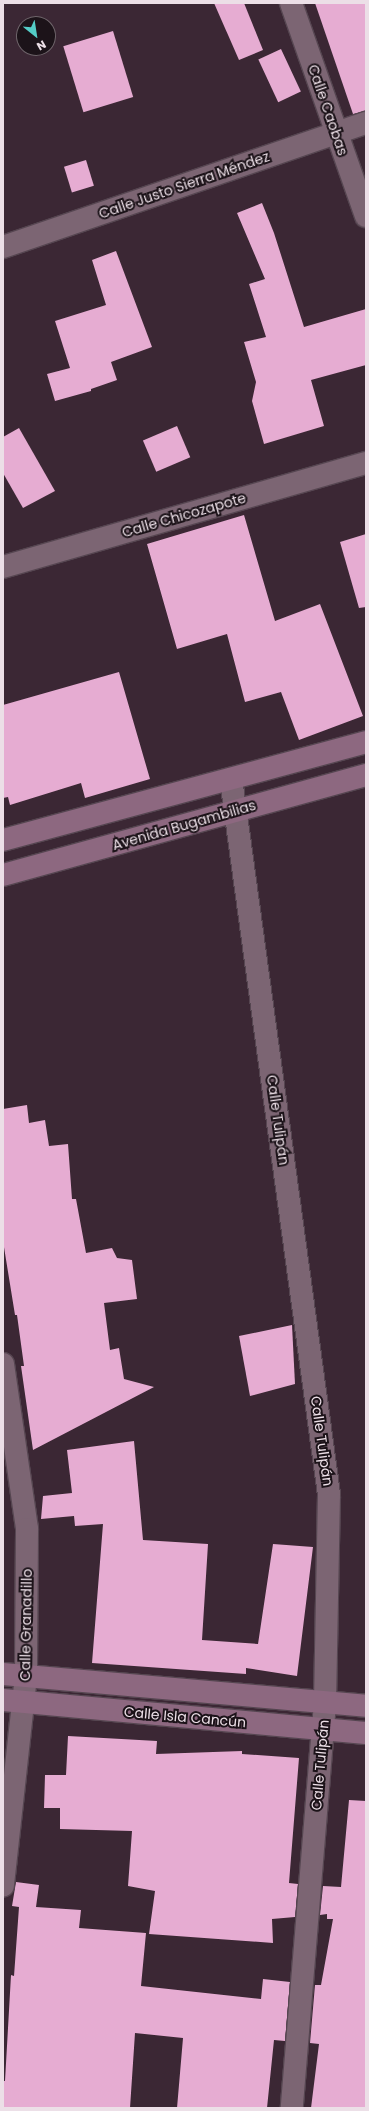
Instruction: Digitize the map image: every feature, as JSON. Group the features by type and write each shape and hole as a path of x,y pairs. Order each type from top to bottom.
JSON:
{"main road":[{"path":"3,840 366,742"},
{"name":"Avenida Bugambilias","path":"3,875 366,775"},
{"name":"Calle Isla Cancún","path":"3,1674 366,1706"},
{"name":"Calle Isla Cancún","path":"13,1701 366,1733"}],"street":[{"name":"Calle Caobas","path":"291,3 366,216"},
{"name":"Calle Justo Sierra Méndez","path":"3,247 366,123"},
{"name":"Calle Chicozapote","path":"3,566 366,463"},
{"name":"Calle Tulipán","path":"231,779 329,1494 325,1703 292,2108"},
{"name":"Calle Granadillo","path":"3,1364 27,1529 26,1676 13,1701 3,1886"}],"building":[{"path":"214,3 244,3 263,50 239,60"},
{"path":"315,3 366,3 366,111 353,114"},
{"path":"113,31 133,97 83,112 63,46"},
{"path":"281,49 301,92 278,102 258,60"},
{"path":"86,160 94,186 72,193 64,167"},
{"path":"262,203 274,233 304,327 366,309 366,365 311,380 324,426 264,444 252,401 256,382 244,342 266,337 249,284 265,279 237,213"},
{"path":"116,251 152,347 111,362 117,380 91,389 91,391 55,401 47,374 70,368 55,321 106,305 92,260"},
{"path":"177,426 190,457 156,472 143,440"},
{"path":"19,428 55,491 23,508 3,473 3,437"},
{"path":"244,515 275,621 320,604 363,716 299,740 281,692 245,702 227,634 177,649 147,544"},
{"path":"366,534 366,607 359,608 340,542"},
{"path":"119,672 150,779 85,798 81,783 10,805 8,797 3,798 3,705"},
{"path":"27,1105 29,1123 45,1120 49,1146 68,1144 72,1199 76,1199 86,1253 112,1248 117,1258 132,1260 137,1299 104,1303 110,1350 119,1348 124,1379 154,1387 33,1450 21,1366 24,1366 17,1315 15,1315 3,1241 3,1109"},
{"path":"292,1325 295,1384 250,1396 239,1336"},
{"path":"134,1441 143,1540 208,1544 202,1640 258,1644 273,1544 313,1547 297,1676 246,1668 246,1674 92,1663 103,1524 75,1526 74,1516 41,1519 43,1496 72,1493 67,1450"},
{"path":"68,1736 157,1741 156,1754 242,1751 242,1754 299,1758 289,1883 298,1884 295,1917 272,1919 273,1943 149,1934 155,1891 128,1886 132,1831 60,1829 60,1808 44,1808 45,1775 66,1775"},
{"path":"349,1800 366,1801 366,2108 311,2108 319,2044 310,2043 315,1985 321,1985 333,1919 327,1919 327,1914 320,1915 323,1886 341,1887"},
{"path":"16,1882 39,1885 36,1907 81,1910 79,1928 146,1933 141,1986 261,1999 263,1979 290,1982 285,2041 274,2040 267,2108 177,2108 183,2038 135,2033 130,2108 3,2108 3,2081 5,2081 11,1975 14,1976 19,1907 12,1906"}]}
